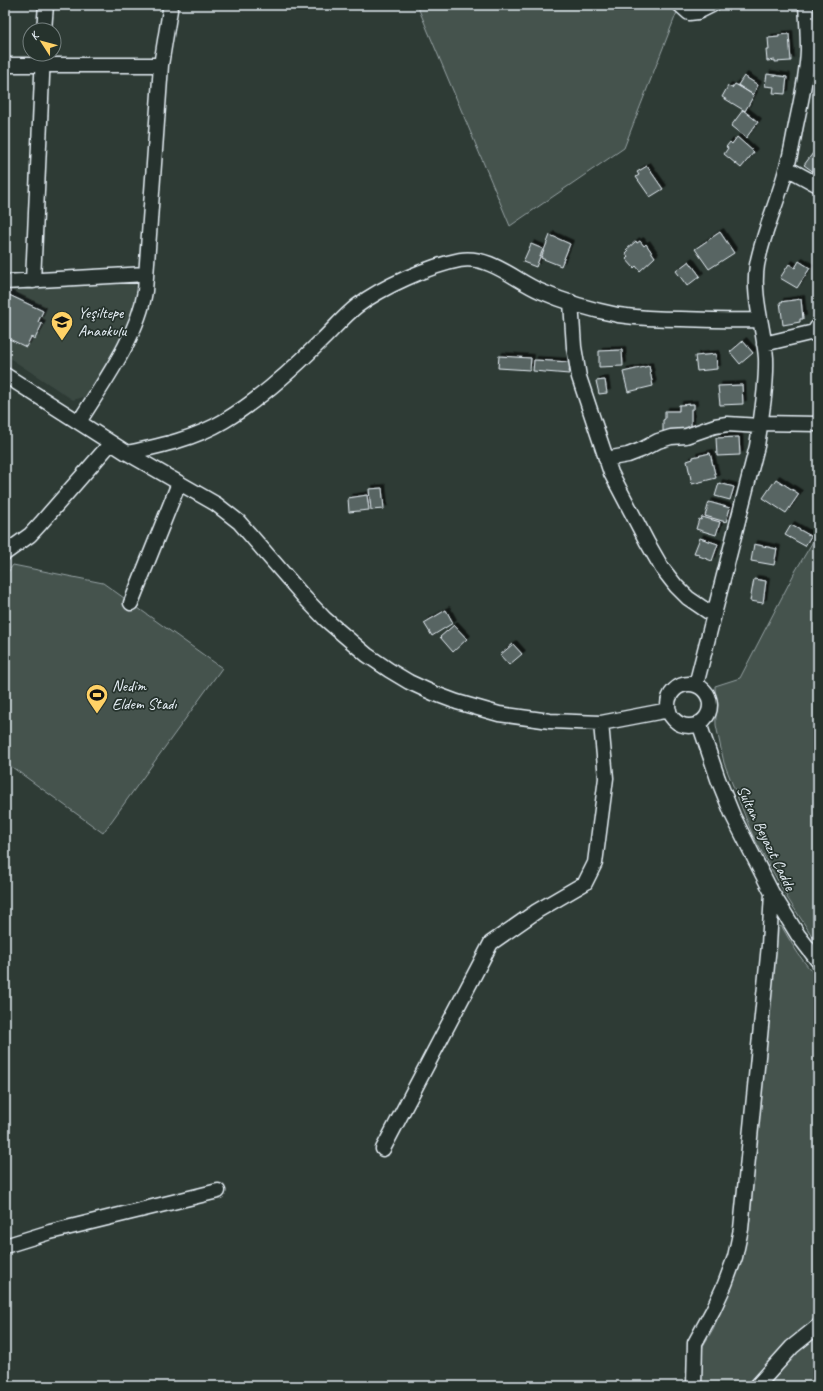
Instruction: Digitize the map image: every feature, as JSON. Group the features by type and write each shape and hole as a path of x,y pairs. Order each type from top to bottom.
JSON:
{"street":[{"path":"45,22 46,5"},
{"path":"79,422 108,375 134,328 144,301 161,65 170,10 169,5"},
{"path":"680,5 689,13 698,12 712,5"},
{"path":"696,685 757,446 765,376 764,344 759,320 757,293 757,266 787,168 807,69 808,50 806,5"},
{"path":"62,60 161,65"},
{"path":"5,65 24,62"},
{"path":"33,281 43,62"},
{"path":"787,168 818,185"},
{"path":"127,453 168,444 200,433 223,422 263,394 287,374 358,305 412,276 441,265 461,260 475,260 488,263 530,286 594,310 619,315 647,318 716,321 759,320"},
{"path":"5,282 146,274"},
{"path":"571,302 574,347 579,377 611,473 662,568 676,586 688,598 713,615"},
{"path":"764,344 814,332 818,326"},
{"path":"5,375 127,453 216,504 230,514 239,522 325,619 367,655 409,682 457,702 500,714 550,721 600,723 669,710"},
{"path":"606,459 628,455 658,441 671,437 686,436 715,426 727,424 818,424"},
{"path":"5,552 30,535 111,442"},
{"path":"131,603 180,483"},
{"path":"688,684 696,685 706,693 710,706 705,719 693,726 687,726 675,721 671,716 668,702 670,695 681,686 688,684"},
{"path":"383,1149 491,943 537,911 585,883 595,863 606,778 600,723"},
{"name":"Sultan Beyazıt Cadde","path":"699,723 718,779 733,816 772,893 798,935 818,961"},
{"path":"694,1386 695,1343 725,1284 735,1257 740,1229 769,945 772,893"},
{"path":"5,1246 50,1232 218,1191"},
{"path":"757,1386 792,1347 818,1326"}],"shaded area":[{"path":"417,5 680,6 624,148 510,226"},
{"name":"Yeşiltepe Anaokulu","path":"135,282 135,303 126,328 87,396 73,400 5,355 5,288"},
{"path":"818,533 818,945 788,899 753,836 724,763 716,725 715,686 740,678 796,570"},
{"name":"Nedim Eldem Stadı","path":"13,565 103,583 222,668 103,833 5,762 5,576"},
{"path":"779,926 782,927 803,960 818,977 818,1318 803,1330 750,1386 699,1386 700,1359 703,1346 713,1329 742,1258 749,1224 775,929"},
{"path":"818,1333 818,1386 765,1386 788,1360"}],"building":[{"path":"789,34 791,61 767,61 766,50 769,50 768,38"},
{"path":"767,74 787,77 785,94 773,93 774,87 765,86"},
{"path":"744,76 758,85 753,95 738,85"},
{"path":"735,84 754,95 745,111 722,97 728,86 732,88"},
{"path":"743,110 758,122 746,138 731,126"},
{"path":"737,137 754,152 741,168 724,154 728,148 726,147 730,142 732,144"},
{"path":"816,149 818,150 818,175 804,165"},
{"path":"647,166 663,189 650,197 636,177 639,175 637,172"},
{"path":"720,232 734,253 709,269 695,249"},
{"path":"550,235 570,244 561,266 541,258"},
{"path":"636,241 637,243 640,241 644,246 646,244 655,257 640,271 636,266 634,268 626,259 628,257 626,254 628,252 626,250"},
{"path":"531,244 543,249 536,267 523,262"},
{"path":"689,261 700,276 687,286 676,271"},
{"path":"799,261 810,268 797,288 780,278 789,264 795,268"},
{"path":"5,293 43,311 38,322 42,324 35,339 31,337 26,347 5,337"},
{"path":"801,299 803,319 800,319 800,322 783,325 780,302"},
{"path":"743,341 753,353 740,364 730,352"},
{"path":"622,350 623,366 599,367 599,351"},
{"path":"716,354 717,369 697,371 695,356"},
{"path":"499,356 531,358 530,370 498,368"},
{"path":"534,360 570,362 569,374 533,371"},
{"path":"649,366 653,386 628,392 623,372"},
{"path":"605,380 607,393 599,394 596,381"},
{"path":"742,385 743,404 720,405 718,386"},
{"path":"694,404 694,409 691,409 691,431 663,432 665,411 679,411 679,405"},
{"path":"739,437 740,455 717,456 716,438"},
{"path":"710,453 716,478 692,484 687,461 693,459 693,457"},
{"path":"776,479 799,494 786,513 763,498"},
{"path":"719,483 734,487 730,500 715,496"},
{"path":"382,488 384,509 371,510 369,489"},
{"path":"367,495 369,510 349,512 348,498"},
{"path":"709,502 730,508 726,522 705,516"},
{"path":"702,517 720,522 716,535 696,529 699,519 701,520"},
{"path":"791,525 811,536 805,546 785,535"},
{"path":"700,538 718,544 712,561 694,553"},
{"path":"754,544 777,549 774,565 751,561"},
{"path":"754,579 766,581 763,603 750,601"},
{"path":"446,610 453,623 432,636 424,623"},
{"path":"454,625 467,639 453,652 440,637"},
{"path":"513,644 522,654 509,665 500,655"}],"place":[{"name":"Yeşiltepe Anaokulu","path":"62,342"},
{"name":"Nedim Eldem Stadı","path":"97,714"}]}
